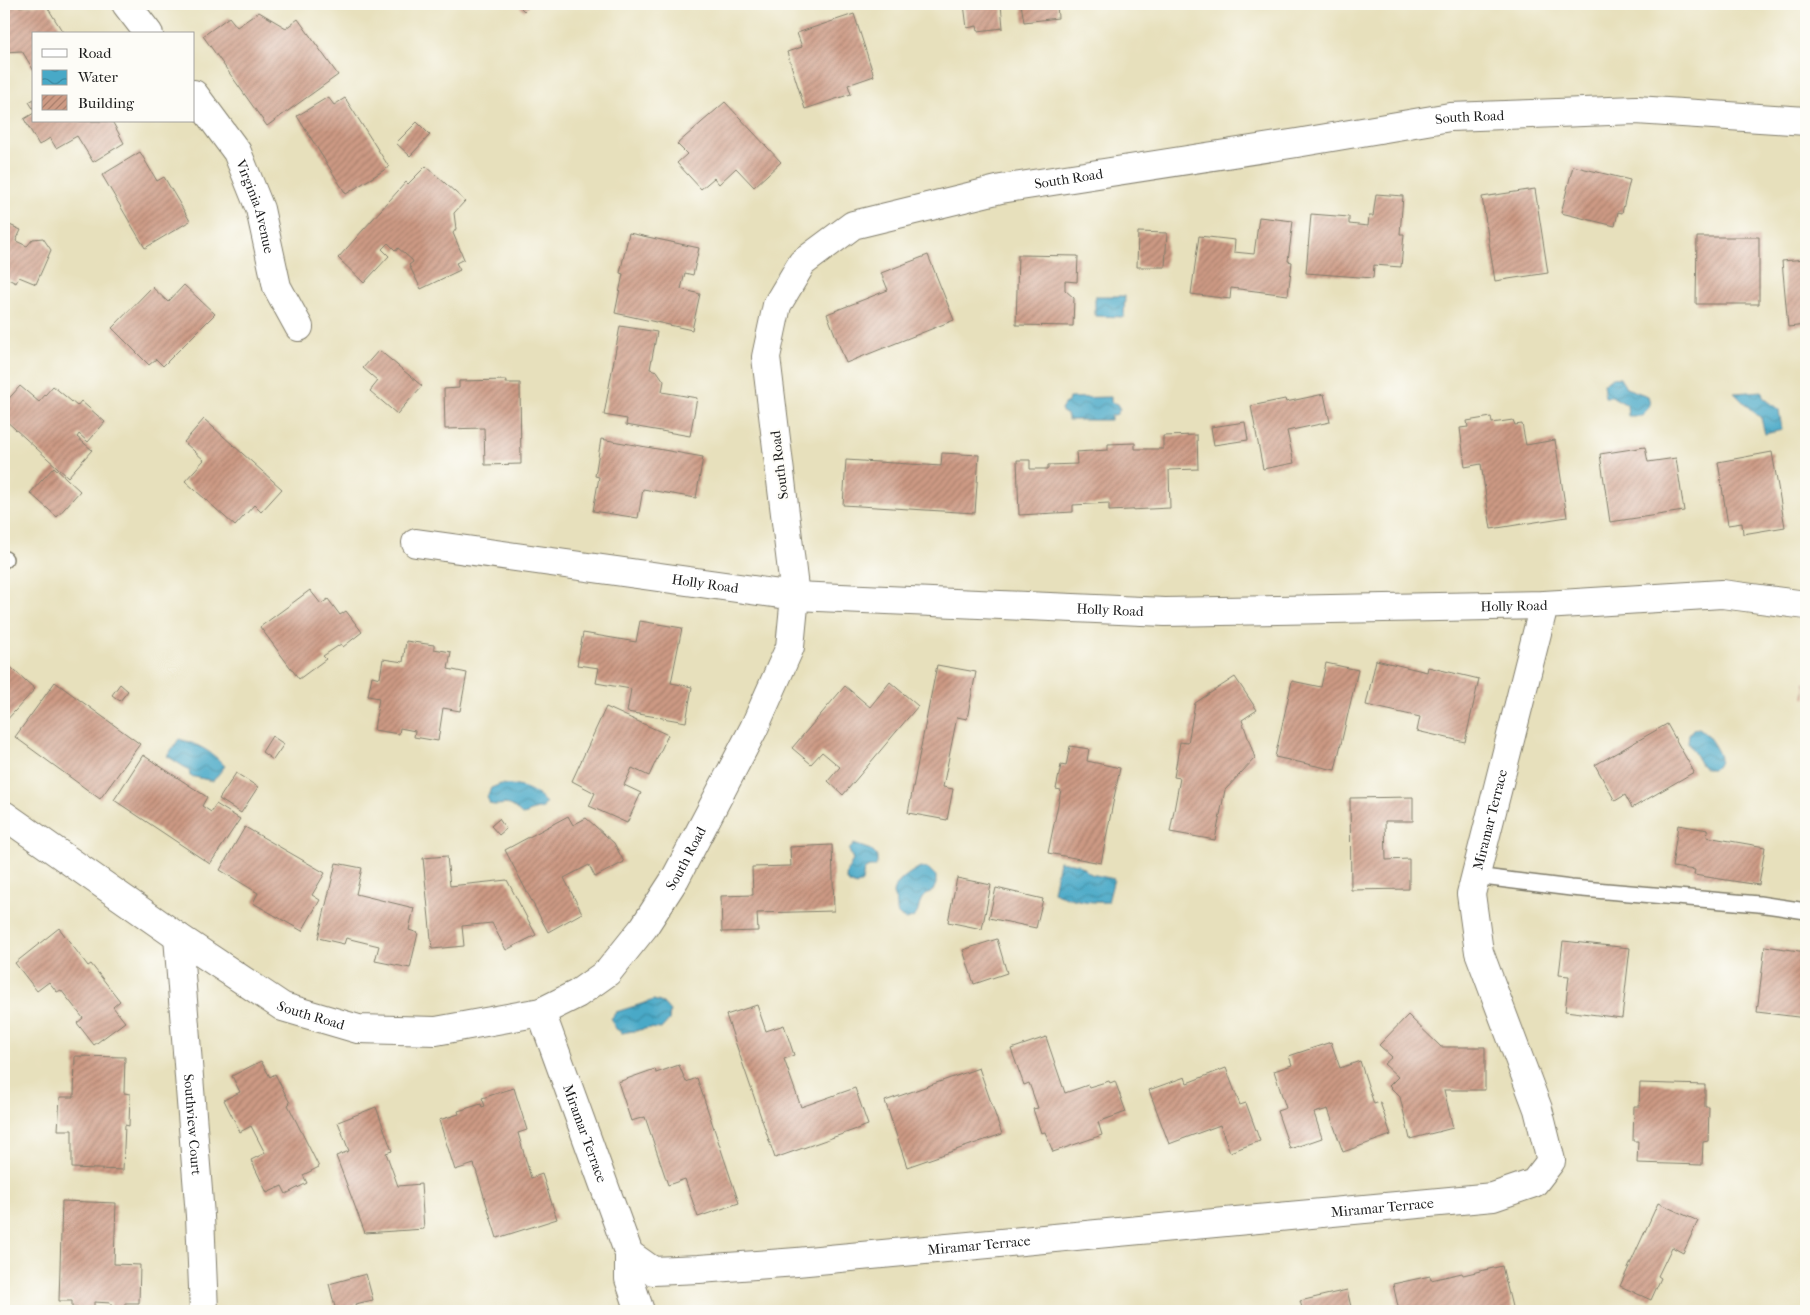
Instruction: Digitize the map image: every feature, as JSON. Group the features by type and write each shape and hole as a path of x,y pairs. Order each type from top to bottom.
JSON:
{"street":[{"path":"126,4 147,32"},
{"name":"Virginia Avenue","path":"195,95 236,152 260,209 277,287 298,327"},
{"name":"South Road","path":"4,815 178,937 283,1007 358,1029 436,1031 541,1012 577,994 608,972 644,927 675,879 754,728 790,647 795,596 766,357 777,305 802,262 852,225 1001,189 1450,117 1636,110 1806,122"},
{"name":"Holly Road","path":"416,543 795,596 1165,612 1544,605 1722,594 1806,605"},
{"name":"Miramar Terrace","path":"629,1254 653,1271 797,1262 1493,1197 1534,1183 1551,1161 1538,1109 1479,952 1471,894 1544,605"},
{"name":"Southview Court","path":"178,937 200,1216 204,1311"},
{"name":"Miramar Terrace","path":"541,1012 629,1254 629,1279 640,1311"}],"lane":[{"path":"1475,876 1571,888 1759,904 1806,911"}],"water":[{"path":"1095,296 1125,296 1124,317 1095,316"},
{"path":"1612,377 1620,378 1626,388 1648,396 1650,405 1642,416 1628,416 1627,405 1613,397 1605,397 1603,384"},
{"path":"1762,391 1763,397 1779,410 1782,430 1765,434 1761,418 1734,393"},
{"path":"1111,397 1111,402 1117,404 1120,409 1117,414 1111,416 1111,420 1068,420 1068,416 1061,409 1068,402 1069,398"},
{"path":"1699,728 1715,746 1719,755 1719,761 1714,769 1706,769 1701,765 1688,742 1689,734 1693,729"},
{"path":"179,739 204,749 225,766 213,781 190,776 189,770 167,756"},
{"path":"501,784 531,790 546,803 543,808 522,815 509,805 490,804 487,797 491,788"},
{"path":"854,844 871,850 877,856 875,867 869,867 864,870 862,882 856,886 849,883 846,878 847,871 853,860 849,850"},
{"path":"1059,861 1078,864 1091,874 1114,879 1108,902 1080,900 1053,892"},
{"path":"920,867 929,869 936,876 936,884 933,891 922,898 916,915 906,920 897,912 893,894 894,890 903,878"},
{"path":"654,1000 663,1003 670,1011 669,1020 661,1029 650,1028 622,1033 615,1028 611,1019 616,1012"}],"building":[{"path":"517,4 531,4 524,11"},
{"path":"964,4 1001,4 1003,28 978,31 977,26 967,28"},
{"path":"1021,4 1057,4 1058,18 1024,22"},
{"path":"46,5 63,32 32,32 32,68 22,51 4,52 4,7"},
{"path":"259,12 286,28 298,19 338,75 267,126 203,36 229,17 237,27"},
{"path":"854,14 874,76 848,85 851,94 805,109 787,52 802,47 797,33"},
{"path":"328,97 334,105 345,98 389,167 346,194 297,116"},
{"path":"725,102 781,162 754,187 736,168 719,184 714,178 701,189 677,163 687,154 677,144"},
{"path":"32,114 32,122 113,122 124,143 93,162 77,136 56,148 50,138 39,145 24,119"},
{"path":"417,122 430,135 410,156 396,143"},
{"path":"140,152 157,181 164,177 190,221 145,248 102,175"},
{"path":"426,166 465,201 454,213 456,229 453,233 464,259 456,263 460,270 421,289 409,265 413,262 412,260 398,248 396,251 388,243 382,249 389,256 364,283 338,258 406,182 408,184"},
{"path":"1573,166 1630,180 1622,213 1618,212 1615,226 1561,213"},
{"path":"1535,189 1548,273 1495,281 1482,197"},
{"path":"1376,194 1403,196 1400,234 1404,234 1401,267 1374,265 1373,278 1306,273 1311,214 1349,217 1349,224 1368,226 1369,216 1373,216"},
{"path":"1259,217 1293,221 1288,261 1292,262 1288,295 1231,288 1230,299 1191,294 1199,236 1235,240 1234,252 1254,254"},
{"path":"5,223 21,230 16,241 27,246 33,239 43,238 51,250 36,284 19,277 16,283 4,277"},
{"path":"1138,232 1167,233 1165,267 1137,267"},
{"path":"629,233 699,248 693,275 685,273 681,289 700,294 692,330 615,313 623,274 620,273"},
{"path":"1697,237 1759,237 1759,304 1696,304"},
{"path":"928,255 954,320 846,363 827,314 888,290 881,273"},
{"path":"1018,255 1078,256 1077,282 1065,281 1065,290 1074,298 1073,326 1016,325"},
{"path":"1806,259 1806,325 1788,327 1782,261"},
{"path":"184,285 215,314 163,366 156,359 149,365 112,328 152,287 168,302"},
{"path":"620,326 657,332 650,369 657,371 664,381 662,392 697,398 690,436 626,425 627,419 604,415"},
{"path":"379,350 422,386 397,414 370,391 378,381 363,368"},
{"path":"507,380 506,383 520,383 521,464 485,465 484,428 445,429 444,389 459,388 459,381"},
{"path":"20,386 39,402 53,386 77,406 81,401 105,422 88,442 79,434 77,437 92,450 68,477 4,419 4,404"},
{"path":"1324,394 1330,422 1287,431 1294,463 1263,469 1251,406 1285,399 1286,402"},
{"path":"1491,417 1492,423 1513,420 1515,425 1522,424 1526,445 1555,440 1567,517 1491,529 1481,464 1465,467 1460,428 1468,427 1467,421"},
{"path":"204,419 282,489 261,512 254,505 235,526 185,481 204,460 184,442"},
{"path":"1245,422 1248,440 1214,445 1211,427"},
{"path":"1197,435 1198,469 1169,470 1170,508 1109,511 1109,503 1073,505 1073,512 1019,515 1017,460 1030,460 1030,469 1048,469 1048,465 1077,464 1076,452 1108,450 1108,444 1135,443 1135,449 1163,449 1163,436"},
{"path":"601,439 703,457 696,498 643,489 638,518 593,511 599,477 595,476"},
{"path":"1645,447 1648,462 1676,458 1684,511 1610,522 1600,454"},
{"path":"1772,452 1785,527 1743,534 1742,523 1728,525 1718,462"},
{"path":"942,453 979,455 975,513 843,505 846,460 941,466"},
{"path":"1803,464 1806,464 1806,479 1805,479"},
{"path":"54,467 80,491 57,517 30,493"},
{"path":"310,590 321,604 328,599 340,615 346,611 362,632 343,647 341,644 323,656 326,659 299,679 260,627"},
{"path":"640,621 682,628 671,683 692,687 686,722 627,712 631,689 596,683 599,668 577,665 583,633 636,642"},
{"path":"406,641 434,645 434,649 451,652 448,669 467,673 460,711 443,708 438,741 414,737 415,731 400,728 399,734 374,730 379,698 368,696 372,676 380,678 383,659 403,662"},
{"path":"1376,660 1427,672 1428,667 1479,679 1465,742 1417,731 1420,717 1366,705"},
{"path":"5,662 35,689 4,723 4,664"},
{"path":"1326,663 1358,670 1335,770 1275,757 1292,681 1321,687"},
{"path":"937,665 976,672 967,719 957,717 943,787 953,789 947,820 908,813"},
{"path":"1235,677 1257,710 1242,720 1255,758 1225,790 1215,840 1170,832 1180,778 1174,777 1180,742 1188,743 1195,703"},
{"path":"55,682 140,744 100,799 15,737"},
{"path":"890,682 918,706 843,795 828,781 840,767 822,752 811,764 792,748 845,686 870,707"},
{"path":"1806,683 1806,699 1803,698"},
{"path":"120,684 128,691 120,701 112,695"},
{"path":"606,707 668,735 649,776 632,768 624,785 641,793 627,823 589,806 595,793 572,781"},
{"path":"1667,724 1694,772 1632,808 1625,795 1615,801 1595,765"},
{"path":"272,736 284,744 273,760 262,752"},
{"path":"1070,746 1089,749 1087,761 1120,768 1101,863 1048,853 1061,790 1056,789 1061,765 1066,766"},
{"path":"143,755 207,797 202,806 211,812 216,804 240,819 210,864 114,800"},
{"path":"236,773 258,787 241,813 219,799"},
{"path":"1413,797 1413,821 1385,821 1386,860 1409,859 1409,889 1351,890 1350,798"},
{"path":"568,816 573,825 586,818 614,843 624,862 595,877 589,865 564,878 582,913 548,932 505,850"},
{"path":"499,819 506,829 499,835 491,826"},
{"path":"1678,825 1708,830 1707,837 1765,847 1759,885 1694,875 1695,870 1672,867"},
{"path":"245,827 325,873 312,895 320,900 302,931 253,903 258,893 220,870"},
{"path":"832,845 834,911 757,913 758,931 722,932 721,896 753,895 752,867 791,866 790,847"},
{"path":"447,856 450,886 507,880 536,935 506,950 492,923 462,926 464,946 432,949 423,858"},
{"path":"336,863 362,868 356,894 414,908 409,930 418,933 410,968 375,961 379,946 346,938 344,944 318,938"},
{"path":"957,878 991,885 982,929 948,922"},
{"path":"996,888 1043,899 1036,928 989,918"},
{"path":"59,928 88,966 91,964 120,1001 113,1007 125,1022 94,1045 77,1023 83,1018 61,990 57,992 49,982 37,991 15,963"},
{"path":"997,939 1007,973 974,984 963,950"},
{"path":"1563,941 1630,948 1622,1018 1565,1011 1569,976 1559,975"},
{"path":"1765,946 1806,952 1806,1018 1757,1012"},
{"path":"757,1005 766,1031 784,1025 794,1055 784,1059 801,1107 855,1088 868,1125 775,1158 726,1015"},
{"path":"1408,1015 1441,1047 1485,1047 1485,1090 1444,1090 1453,1128 1410,1139 1400,1097 1389,1086 1398,1077 1384,1064 1392,1057 1379,1045"},
{"path":"1046,1037 1065,1093 1088,1085 1089,1087 1115,1081 1126,1112 1098,1122 1102,1135 1053,1152 1045,1132 1041,1133 1033,1109 1038,1108 1029,1083 1024,1085 1011,1049"},
{"path":"1331,1042 1340,1068 1360,1061 1374,1104 1380,1102 1391,1135 1343,1152 1328,1109 1314,1113 1322,1138 1290,1149 1277,1111 1286,1108 1274,1071 1292,1065 1289,1056"},
{"path":"75,1056 125,1057 124,1093 130,1094 129,1126 125,1125 123,1170 72,1168 72,1130 58,1130 60,1097 74,1097"},
{"path":"261,1061 270,1077 275,1074 290,1103 288,1105 319,1167 303,1175 307,1183 286,1194 282,1186 267,1193 251,1160 265,1153 251,1126 240,1132 224,1100 240,1092 232,1076"},
{"path":"679,1065 686,1082 697,1078 739,1203 698,1217 685,1179 668,1185 645,1117 631,1121 618,1082 655,1069 656,1073"},
{"path":"979,1068 1002,1134 907,1167 885,1101"},
{"path":"1226,1068 1240,1105 1246,1103 1260,1141 1230,1152 1220,1125 1169,1144 1149,1090 1185,1077 1187,1083"},
{"path":"1640,1083 1705,1085 1705,1107 1709,1107 1708,1141 1703,1142 1702,1165 1637,1163 1638,1141 1633,1141 1634,1106 1639,1106"},
{"path":"514,1088 527,1130 518,1133 531,1178 542,1174 557,1219 497,1238 474,1164 455,1170 439,1120 459,1114 458,1111 481,1104 482,1107 485,1106 482,1098"},
{"path":"376,1107 392,1151 386,1153 398,1186 421,1184 424,1229 365,1233 336,1156 349,1151 338,1122"},
{"path":"62,1201 116,1203 114,1264 140,1265 139,1303 125,1303 125,1308 111,1308 111,1303 94,1302 94,1309 72,1308 72,1301 59,1301"},
{"path":"1658,1203 1698,1221 1683,1253 1672,1247 1658,1276 1661,1278 1651,1300 1620,1286"},
{"path":"1502,1266 1513,1311 1399,1311 1393,1284 1430,1276 1431,1280 1462,1273 1463,1275"},
{"path":"366,1274 373,1300 355,1304 357,1311 336,1311 329,1284"},
{"path":"1347,1290 1352,1311 1303,1311 1300,1301"}]}
